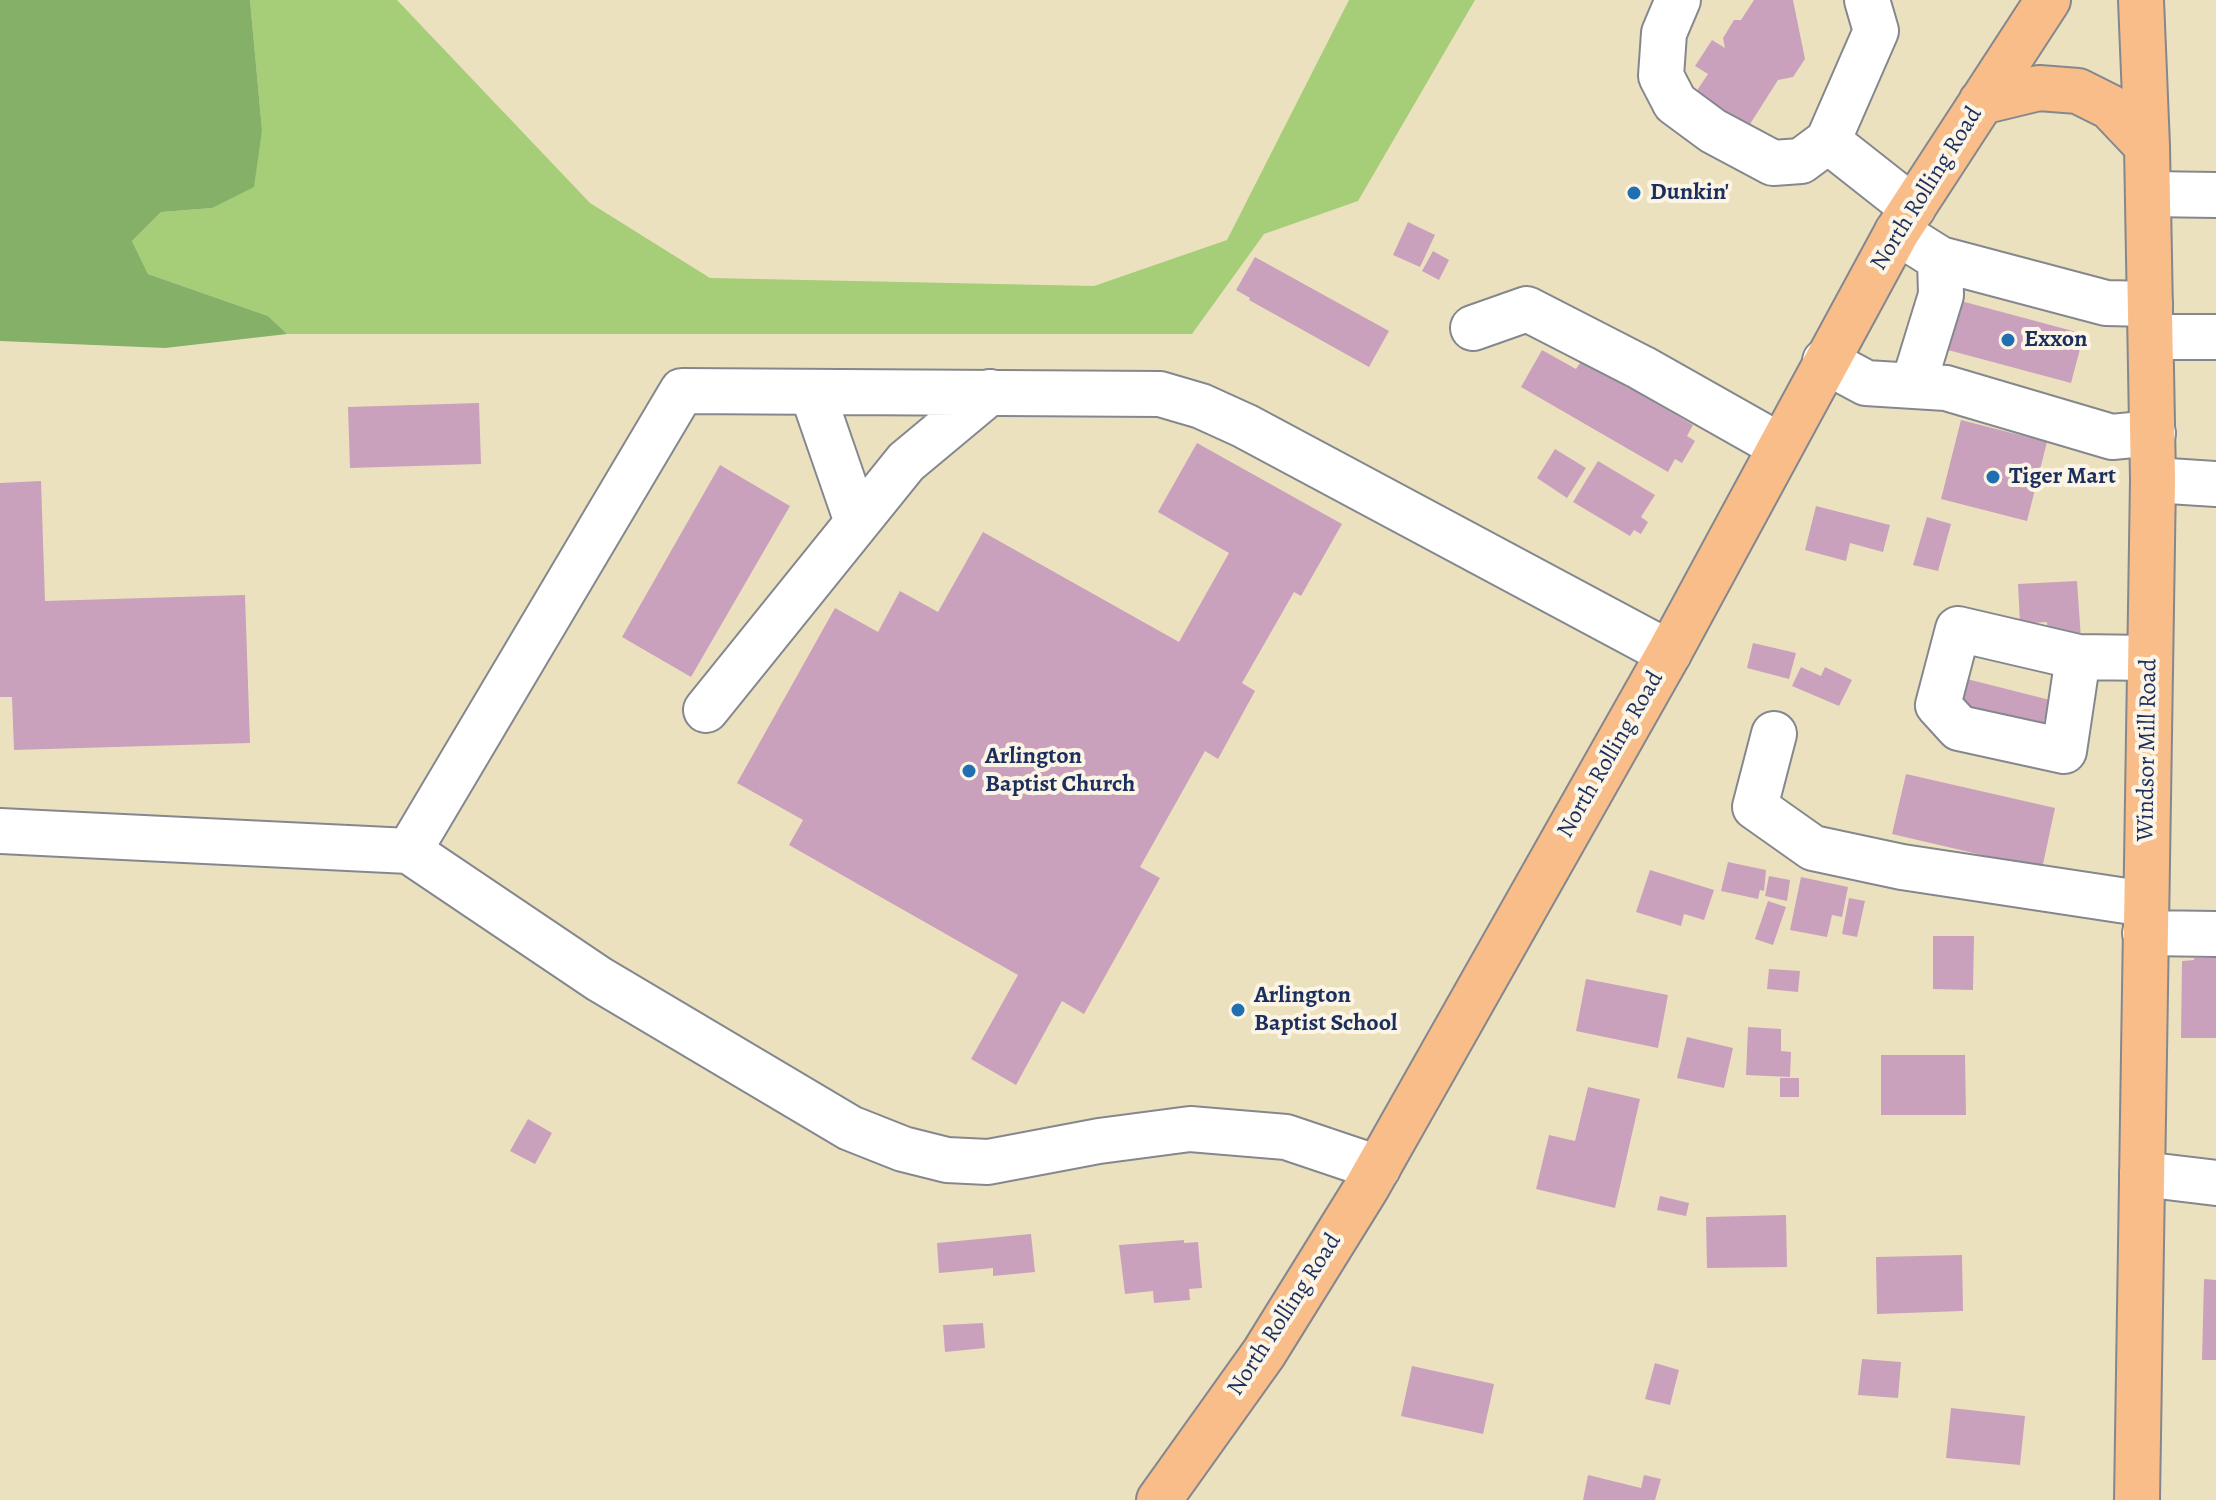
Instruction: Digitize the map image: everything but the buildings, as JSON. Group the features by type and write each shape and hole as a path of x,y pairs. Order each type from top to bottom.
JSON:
{"main road":[{"name":"North Rolling Road","path":"1159,1500 1264,1353 1378,1168 1669,653 1825,361 1905,220 2048,0"},
{"name":"Windsor Mill Road","path":"2137,1500 2153,480 2141,0"},
{"path":"1981,102 2039,88 2078,91 2110,107 2147,146"}],"street":[{"path":"1678,0 1664,33 1661,76 1675,103 1713,131 1773,163 1801,161 1828,141 1876,31 1867,0"},
{"path":"1828,141 1940,259 2106,303 2151,320 2216,337"},
{"path":"2148,194 2216,195"},
{"path":"1913,386 1941,295 1940,259"},
{"path":"1473,328 1527,309 1642,368 1780,446"},
{"path":"1825,361 1866,383 1946,388 2112,437 2153,433"},
{"path":"409,851 682,391 1160,394 1201,406 1669,653"},
{"path":"812,392 857,522"},
{"path":"706,710 906,462 990,392"},
{"path":"2153,480 2216,484"},
{"path":"2078,657 2150,658"},
{"path":"1774,734 1755,807 1813,848 2216,934"},
{"path":"0,831 409,851 599,979 850,1128 903,1149 947,1160 988,1162 1099,1141 1190,1129 1286,1137 1378,1168"},
{"path":"2142,1174 2216,1183"}],"green space":[{"path":"0,0 250,0 262,130 254,187 212,208 161,212 132,241 148,274 268,316 287,334 165,348 0,341"},
{"path":"250,0 397,0 590,203 710,278 1094,286 1227,240 1349,0 1475,0 1358,201 1264,234 1192,334 287,334 268,316 148,274 132,241 161,212 212,208 262,130"}],"place":[{"name":"Dunkin'","path":"1634,193"},
{"name":"Exxon","path":"2008,340"},
{"name":"Tiger Mart","path":"1993,477"},
{"name":"Arlington Baptist Church","path":"969,771"},
{"name":"Arlington Baptist School","path":"1238,1010"}]}
